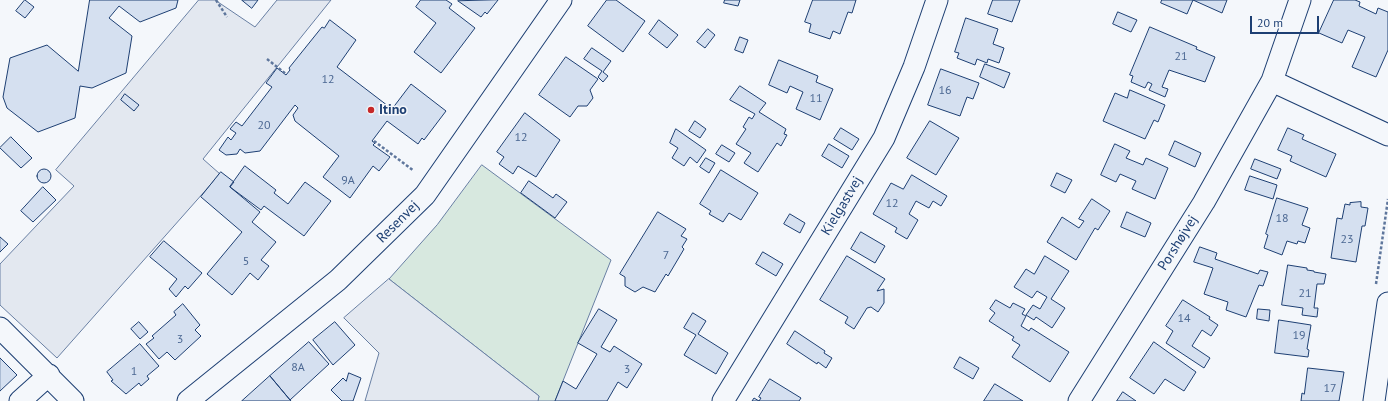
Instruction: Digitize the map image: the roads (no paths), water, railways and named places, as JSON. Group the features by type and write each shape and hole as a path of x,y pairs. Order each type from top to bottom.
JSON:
{"street":[{"name":"Resenvej","path":"188,401 338,280 425,194 561,0"},
{"name":"Kielgastvej","path":"723,401 884,138 914,67 938,0"},
{"name":"Porshøjvej","path":"1079,401 1204,202 1272,81 1300,0"},
{"path":"1272,81 1388,135"},
{"path":"1374,401 1388,303"},
{"path":"0,328 49,375 73,401"},
{"path":"20,401 49,375"}],"place":[{"name":"Itino","path":"371,110"}]}
